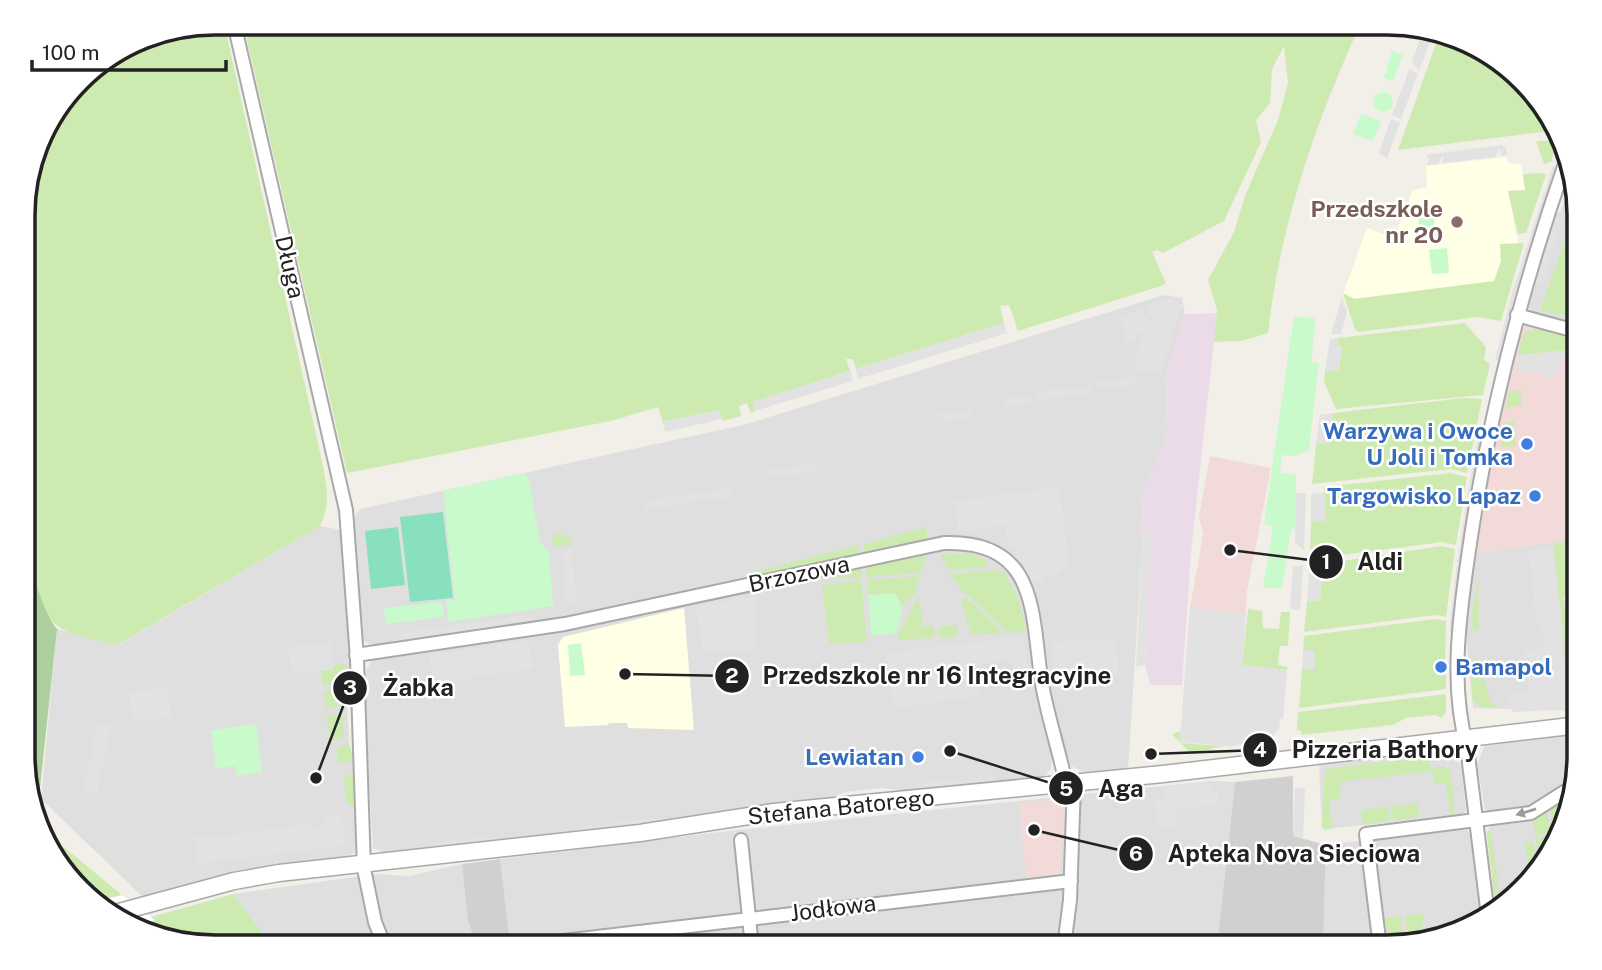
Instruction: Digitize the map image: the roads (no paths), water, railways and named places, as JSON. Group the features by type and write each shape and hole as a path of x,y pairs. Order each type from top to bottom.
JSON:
{"street":[{"name":"Długa","path":"237,35 346,510 356,655"},
{"path":"1487,905 1464,737 1460,727 1462,600 1481,475 1517,315 1562,174"},
{"path":"1517,315 1567,329"},
{"name":"Brzozowa","path":"356,655 565,624 944,543 979,545 1002,555 1025,584 1036,628 1049,720 1070,783 1071,881 1065,935"},
{"path":"356,655 364,863 375,922 380,935"},
{"name":"Stefana Batorego","path":"124,911 234,881 364,863 640,832 774,812 1070,783 1567,726"},
{"path":"1379,935 1366,834 1531,813 1562,796"},
{"path":"741,840 751,935"},
{"name":"Jodłowa","path":"607,935 1071,881"}],"place":[{"name":"Przedszkole nr 20","path":"1457,222"},
{"name":"Warzywa i Owoce U Joli i Tomka","path":"1527,444"},
{"name":"Targowisko Lapaz","path":"1535,496"},
{"name":"Aldi","path":"1230,550"},
{"name":"Bamapol","path":"1441,667"},
{"name":"Przedszkole nr 16 Integracyjne","path":"625,674"},
{"name":"Aga","path":"950,751"},
{"name":"Pizzeria Bathory","path":"1151,754"},
{"name":"Lewiatan","path":"918,757"},
{"name":"Żabka","path":"316,778"},
{"name":"Apteka Nova Sieciowa","path":"1034,830"}]}
